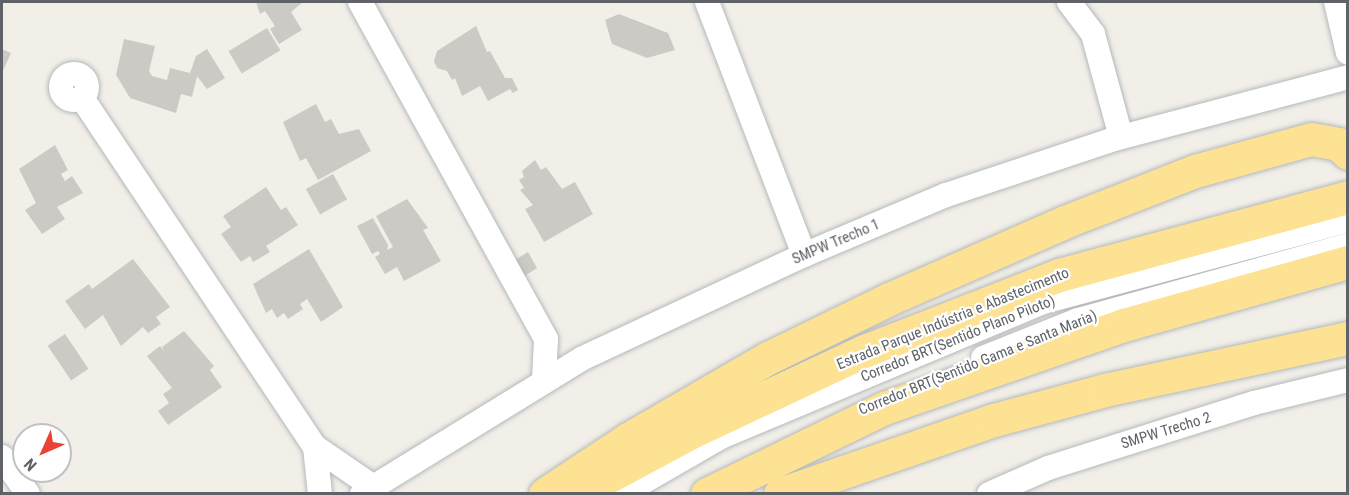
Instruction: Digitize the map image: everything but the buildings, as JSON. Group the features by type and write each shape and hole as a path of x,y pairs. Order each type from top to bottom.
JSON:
{"highway":[{"path":"544,494 628,438 768,358 889,298 1195,171 1311,139 1338,144 1347,153"},
{"name":"Estrada Parque Indústria e Abastecimento","path":"578,494 693,431 864,351 1059,275 1347,196"},
{"path":"707,494 884,408 1124,325 1347,262"},
{"path":"780,494 994,420 1105,390 1347,338"}],"street":[{"path":"360,2 546,339 544,382"},
{"path":"702,2 804,255"},
{"path":"1068,2 1093,34 1121,138"},
{"path":"1336,2 1347,53"},
{"name":"SMPW Trecho 1","path":"367,490 583,358 804,255 946,195 1121,138 1347,77"},
{"path":"82,98 315,447 367,490"},
{"name":"Corredor BRT(Sentido Plano Piloto)","path":"622,494 723,436 1043,302 1347,220"},
{"name":"Corredor BRT(Sentido Gama e Santa Maria)","path":"690,494 890,395 1078,320 1347,245"},
{"path":"546,339 583,358"},
{"name":"SMPW Trecho 2","path":"996,492 1031,484 1254,403 1347,380"},
{"path":"315,447 320,494"},
{"path":"2,457 28,494"}]}
